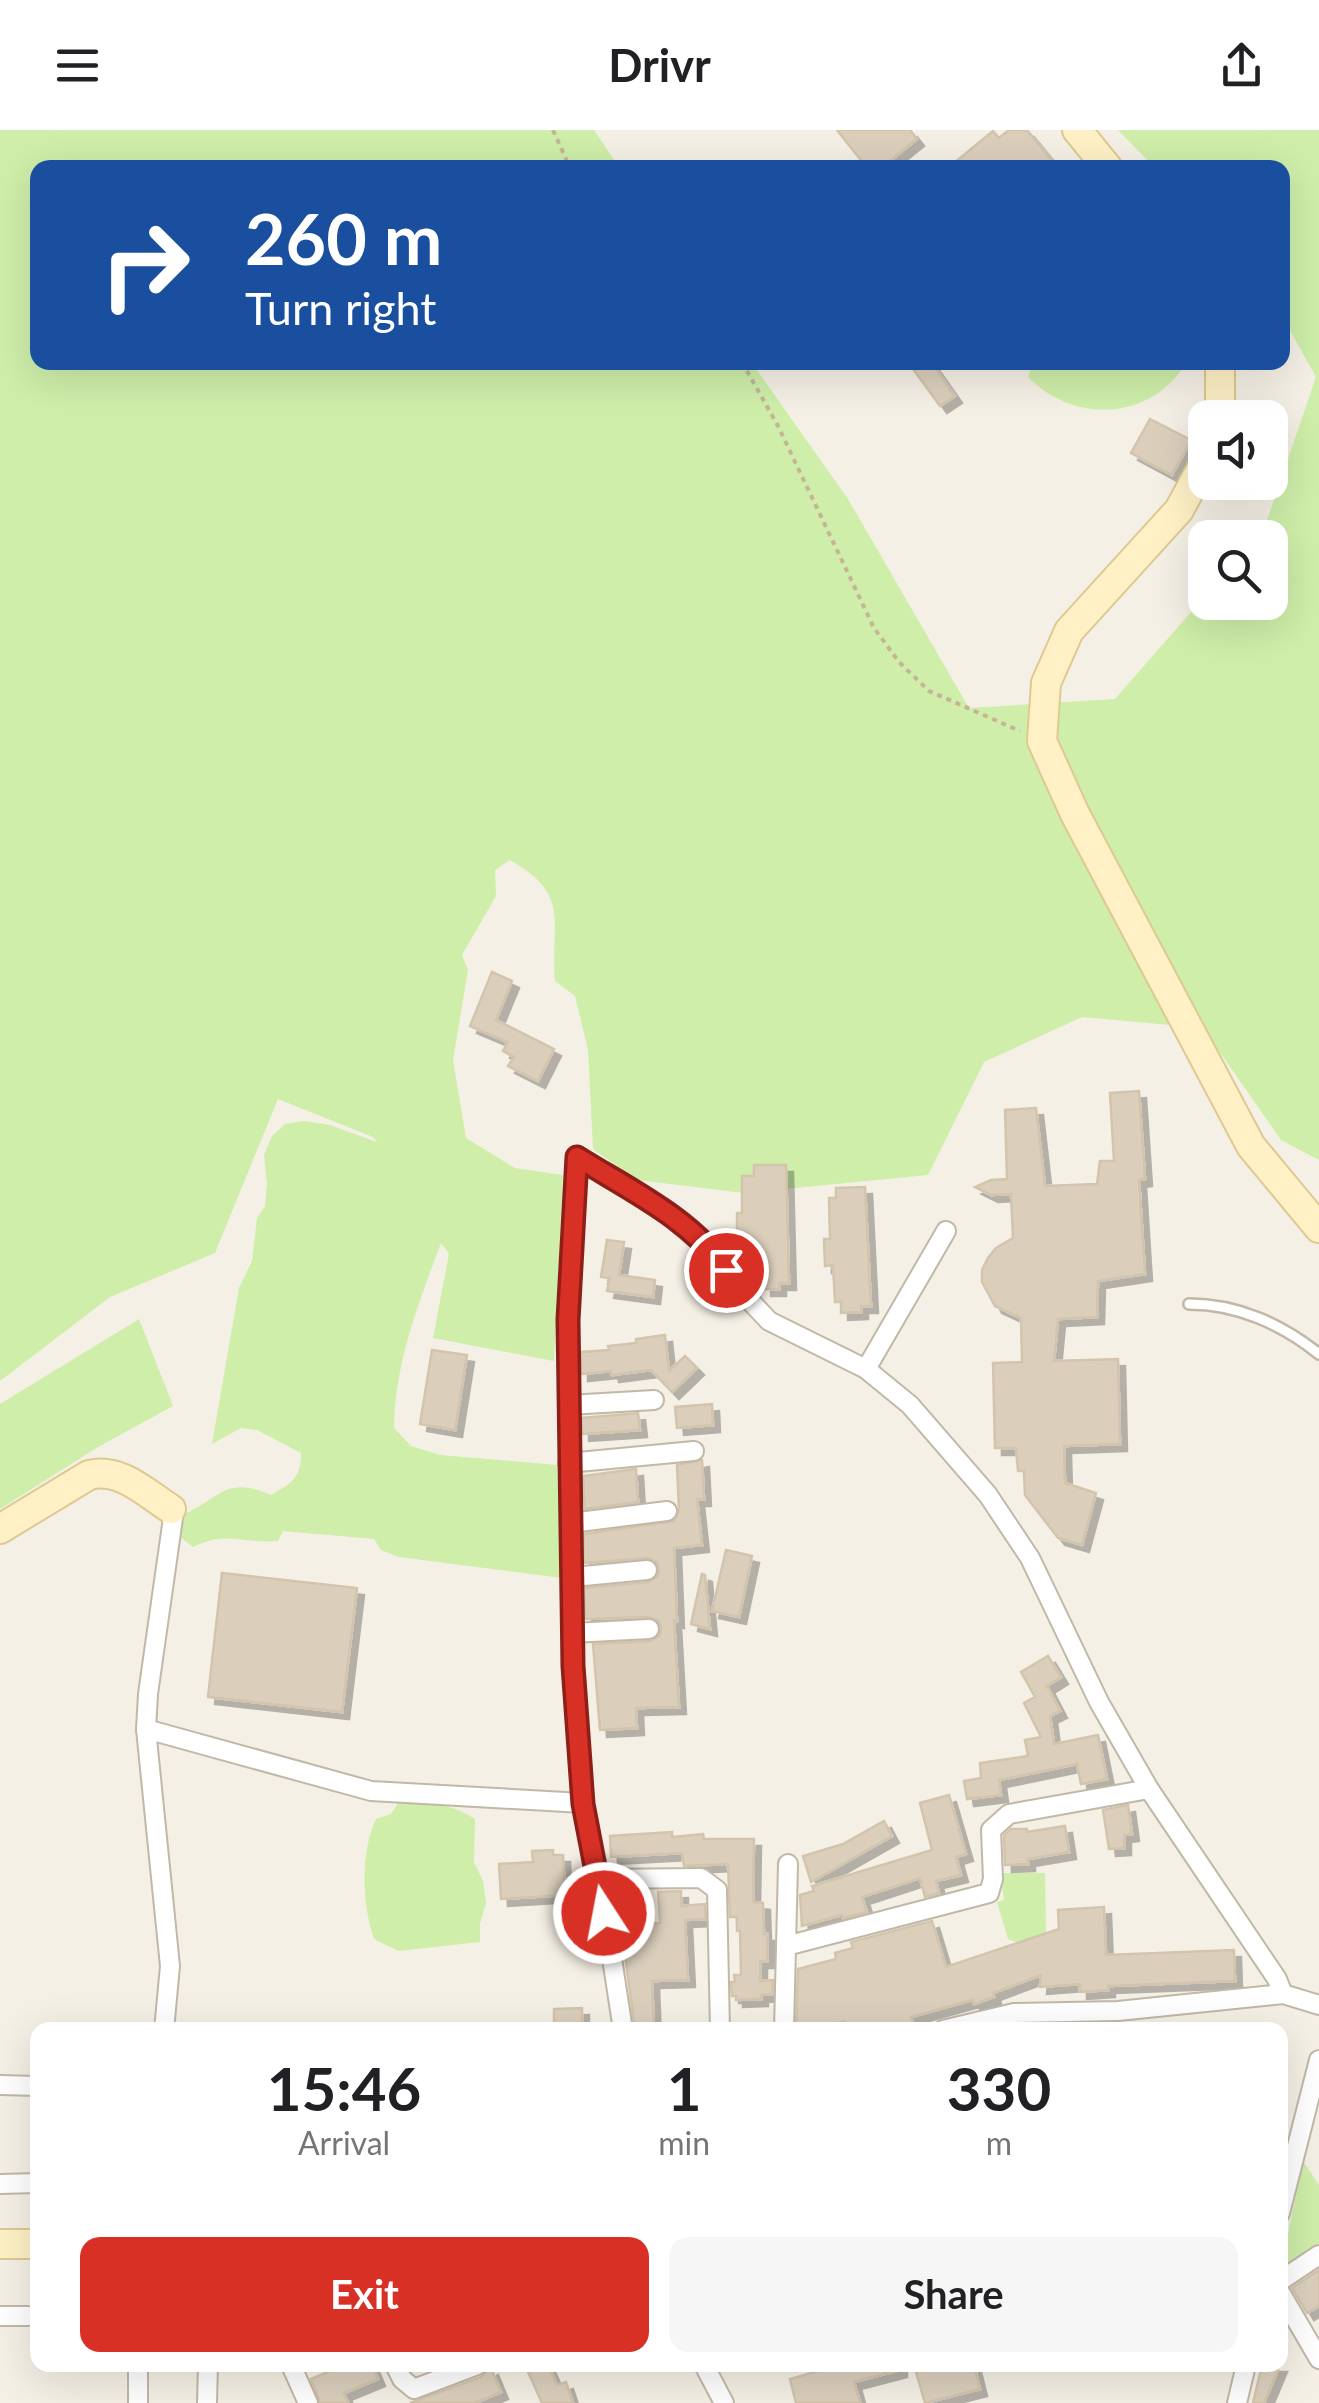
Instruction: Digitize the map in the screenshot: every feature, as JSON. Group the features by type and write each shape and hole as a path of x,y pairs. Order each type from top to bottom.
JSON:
{"street":[{"path":"1076,130 1101,160"},
{"path":"1220,370 1220,400"},
{"path":"1188,493 1179,510 1069,631 1046,683 1042,741 1075,814 1252,1146 1319,1228"},
{"path":"622,2022 583,1804 572,1632 568,1320 577,1157 661,1209 715,1254 738,1288 770,1321 866,1369 910,1406 988,1496 1030,1558 1100,1702 1149,1789 1277,1979 1282,1994"},
{"path":"866,1369 946,1231"},
{"path":"568,1405 654,1400"},
{"path":"568,1464 694,1450"},
{"path":"0,1529 89,1474 104,1471 120,1475 171,1509 173,1518 146,1729 170,1966 165,2022"},
{"path":"571,1522 667,1510"},
{"path":"573,1577 647,1570"},
{"path":"572,1632 648,1629"},
{"path":"146,1729 372,1790 583,1804"},
{"path":"786,1946 989,1893 992,1830 1009,1814 1149,1789"},
{"path":"784,2022 788,1864"},
{"path":"598,1880 701,1878 716,1890 720,2022"},
{"path":"976,2022 1014,2013 1118,2011 1282,1994 1319,2005"},
{"path":"1288,2182 1319,2060"},
{"path":"0,2085 30,2086"},
{"path":"0,2184 30,2183"},
{"path":"0,2244 30,2244"},
{"path":"1288,2276 1319,2255"},
{"path":"1288,2306 1319,2358"},
{"path":"0,2316 30,2316"},
{"path":"138,2372 138,2403"},
{"path":"207,2403 208,2372"},
{"path":"294,2372 308,2403"},
{"path":"399,2372 402,2380 414,2388 459,2372"},
{"path":"708,2372 724,2403"},
{"path":"1237,2403 1244,2372"}],"lane":[{"path":"1189,1304 1225,1307 1258,1317 1319,1354"}],"path":[{"path":"553,130 566,160"},
{"path":"746,370 778,426 874,628 899,662 929,690 1042,741"}],"green space":[{"path":"0,130 594,130 614,160 30,160 30,370 757,370 848,499 969,708 1115,699 1188,615 1188,620 1288,620 1288,520 1267,520 1274,500 1288,500 1288,459 1316,377 1290,331 1290,160 1147,160 1118,130 1319,130 1319,1160 1281,1140 1203,1028 1082,1017 984,1062 928,1175 744,1193 637,1180 593,1149 588,1050 575,996 555,981 555,926 550,898 530,873 510,860 495,870 496,896 462,955 468,970 453,1060 466,1138 515,1168 563,1175 554,1361 433,1338 449,1254 441,1243 403,1357 394,1428 411,1446 440,1455 557,1465 562,1578 399,1557 381,1550 374,1539 283,1531 278,1541 225,1538 193,1547 180,1537 185,1514 217,1495 244,1487 271,1495 290,1483 299,1468 301,1453 257,1430 241,1428 212,1444 239,1288 252,1261 257,1218 265,1206 264,1155 272,1136 285,1124 304,1121 330,1125 377,1142 373,1137 278,1099 215,1253 110,1297 0,1381"},
{"path":"1030,370 1180,370 1153,396 1111,409 1067,403 1028,377"},
{"path":"139,1319 173,1406 98,1447 0,1509 0,1404"},
{"path":"400,1801 439,1804 475,1819 474,1862 483,1881 486,1903 480,1942 398,1951 374,1939 365,1894 367,1847 376,1819 391,1814"},
{"path":"1000,1873 1045,1873 1046,1933 1016,1942 1008,1939 997,1902 1004,1900"},
{"path":"1303,2161 1319,2185 1319,2243 1288,2267 1288,2234"}],"building":[{"path":"837,130 910,130 917,139 891,160 861,160"},
{"path":"1009,130 1027,130 1051,160 958,160 993,131 999,138"},
{"path":"914,370 937,370 955,396 940,406"},
{"path":"1150,419 1188,438 1172,475 1131,453"},
{"path":"492,972 512,981 496,1020 554,1049 538,1081 508,1066 514,1057 503,1051 508,1042 470,1026"},
{"path":"1139,1091 1145,1179 1139,1180 1145,1274 1098,1281 1097,1317 1058,1319 1054,1361 1118,1359 1120,1444 1064,1446 1065,1483 1096,1493 1082,1545 1058,1538 1025,1495 1024,1471 1018,1471 1016,1448 995,1448 993,1363 1022,1362 1021,1318 995,1306 982,1282 988,1258 1013,1238 1011,1194 991,1195 975,1187 1007,1179 1005,1110 1036,1108 1045,1186 1097,1184 1100,1161 1114,1161 1110,1093"},
{"path":"754,1165 786,1165 789,1283 779,1283 779,1289 764,1289 764,1278 747,1279 745,1244 737,1244 742,1176 754,1176"},
{"path":"865,1187 871,1306 861,1306 861,1312 841,1313 841,1302 835,1302 833,1265 825,1266 824,1239 830,1239 829,1198 836,1198 836,1188"},
{"path":"607,1240 624,1242 619,1275 655,1280 653,1297 607,1291 610,1278 601,1277"},
{"path":"665,1335 669,1371 685,1356 697,1368 672,1392 651,1370 581,1374 581,1352 609,1350 608,1346"},
{"path":"432,1350 467,1355 455,1430 420,1424"},
{"path":"712,1404 713,1425 677,1428 675,1407"},
{"path":"638,1413 640,1430 582,1434 582,1418"},
{"path":"702,1460 704,1499 697,1499 702,1545 674,1548 679,1707 636,1708 637,1728 600,1730 593,1644 651,1641 660,1635 661,1627 659,1621 649,1617 585,1619 584,1588 649,1582 658,1576 659,1570 657,1562 647,1558 584,1563 584,1534 674,1521 679,1510 677,1465"},
{"path":"636,1469 638,1502 585,1509 583,1476"},
{"path":"726,1550 752,1556 739,1617 712,1611"},
{"path":"222,1573 357,1588 342,1712 208,1697"},
{"path":"702,1574 705,1575 710,1629 691,1624"},
{"path":"1048,1656 1061,1677 1047,1686 1060,1711 1050,1716 1054,1744 1098,1735 1107,1779 1081,1784 1077,1764 999,1780 1001,1795 967,1799 964,1781 981,1778 980,1763 1028,1756 1025,1740 1041,1737 1024,1703 1035,1697 1021,1672"},
{"path":"949,1795 966,1854 956,1857 961,1875 936,1881 939,1893 925,1897 920,1878 862,1897 867,1912 802,1926 800,1895 814,1891 812,1886 932,1850 920,1803"},
{"path":"1128,1805 1132,1834 1124,1835 1124,1848 1109,1849 1103,1810"},
{"path":"884,1821 892,1836 811,1882 803,1856 843,1844"},
{"path":"1065,1826 1069,1852 1028,1859 1028,1864 1005,1865 1004,1835 1011,1829 1027,1832"},
{"path":"672,1832 672,1837 703,1834 704,1839 754,1839 753,1902 763,1903 767,1934 767,1961 760,1961 760,1981 773,1980 772,1994 761,1995 761,1999 736,2000 732,1996 734,1975 741,1975 740,1931 737,1917 730,1917 728,1864 684,1866 682,1853 611,1857 610,1836"},
{"path":"553,1850 553,1855 563,1855 565,1895 501,1899 499,1864 533,1862 532,1851"},
{"path":"681,1891 681,1906 705,1904 705,1919 685,1920 688,1980 652,1981 654,2022 634,2022 621,1924 660,1923 658,1892"},
{"path":"1104,1907 1106,1955 1234,1950 1235,1981 1108,1986 1108,1990 1080,1992 1080,1984 1040,1987 1041,1975 974,2004 972,2000 911,2017 913,2022 796,2022 798,1969 836,1959 835,1953 853,1948 851,1942 932,1921 946,1967 1059,1929 1058,1910"},
{"path":"582,2008 582,2022 554,2022 554,2009"},
{"path":"1319,2270 1319,2306 1307,2313 1292,2288"},
{"path":"328,2372 375,2372 378,2379 344,2393 348,2403 320,2403 311,2379"},
{"path":"493,2372 501,2392 475,2403 410,2403"},
{"path":"528,2372 551,2372 557,2385 566,2382 573,2403 542,2403"},
{"path":"814,2372 892,2372 854,2382 860,2403 796,2403 790,2379"},
{"path":"916,2372 976,2372 980,2389 925,2403"},
{"path":"1260,2372 1277,2372 1264,2403 1253,2403"}],"route":[{"path":"604,1913 583,1804 573,1666 568,1320 577,1157 661,1209 715,1254 726,1270"}]}
